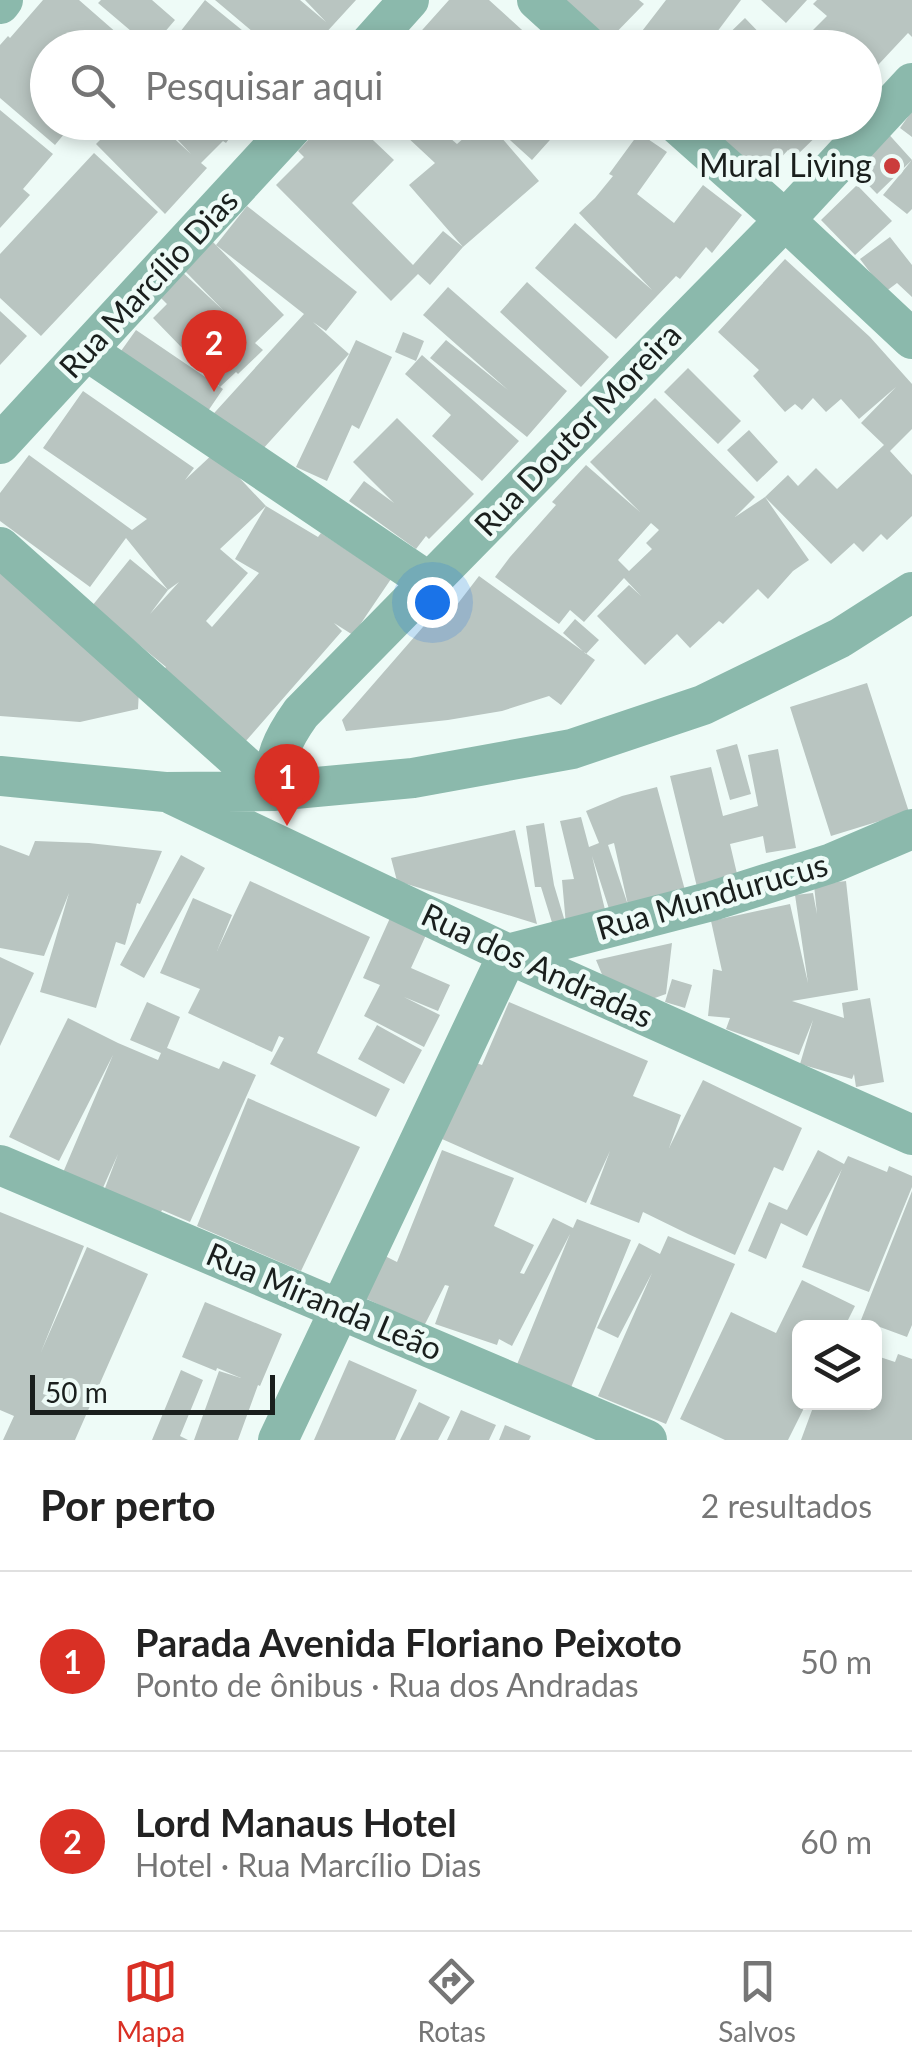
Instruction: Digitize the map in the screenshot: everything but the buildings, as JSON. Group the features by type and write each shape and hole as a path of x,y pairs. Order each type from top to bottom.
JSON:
{"street":[{"path":"382,30 410,0"},
{"path":"537,0 570,30"},
{"name":"Rua Doutor Moreira","path":"882,115 912,83"},
{"name":"Rua Marcílio Dias","path":"0,444 280,140"},
{"path":"695,140 912,340"},
{"name":"Rua Doutor Moreira","path":"273,791 275,762 283,738 301,713 859,140"},
{"path":"87,351 429,582"},
{"path":"0,547 273,791"},
{"path":"0,776 165,792 273,791 414,778 572,749 703,705 840,638 912,592"},
{"name":"Rua dos Andradas","path":"165,792 508,954 912,1135"},
{"name":"Rua Mundurucus","path":"508,954 712,902 832,864 912,829"},
{"path":"278,1440 508,954"},
{"name":"Rua Miranda Leão","path":"0,1166 647,1440"}],"place":[{"name":"Mural Living","path":"892,166"},
{"name":"Lord Manaus Hotel","path":"214,392"},
{"name":"Parada Avenida Floriano Peixoto","path":"287,826"}]}
